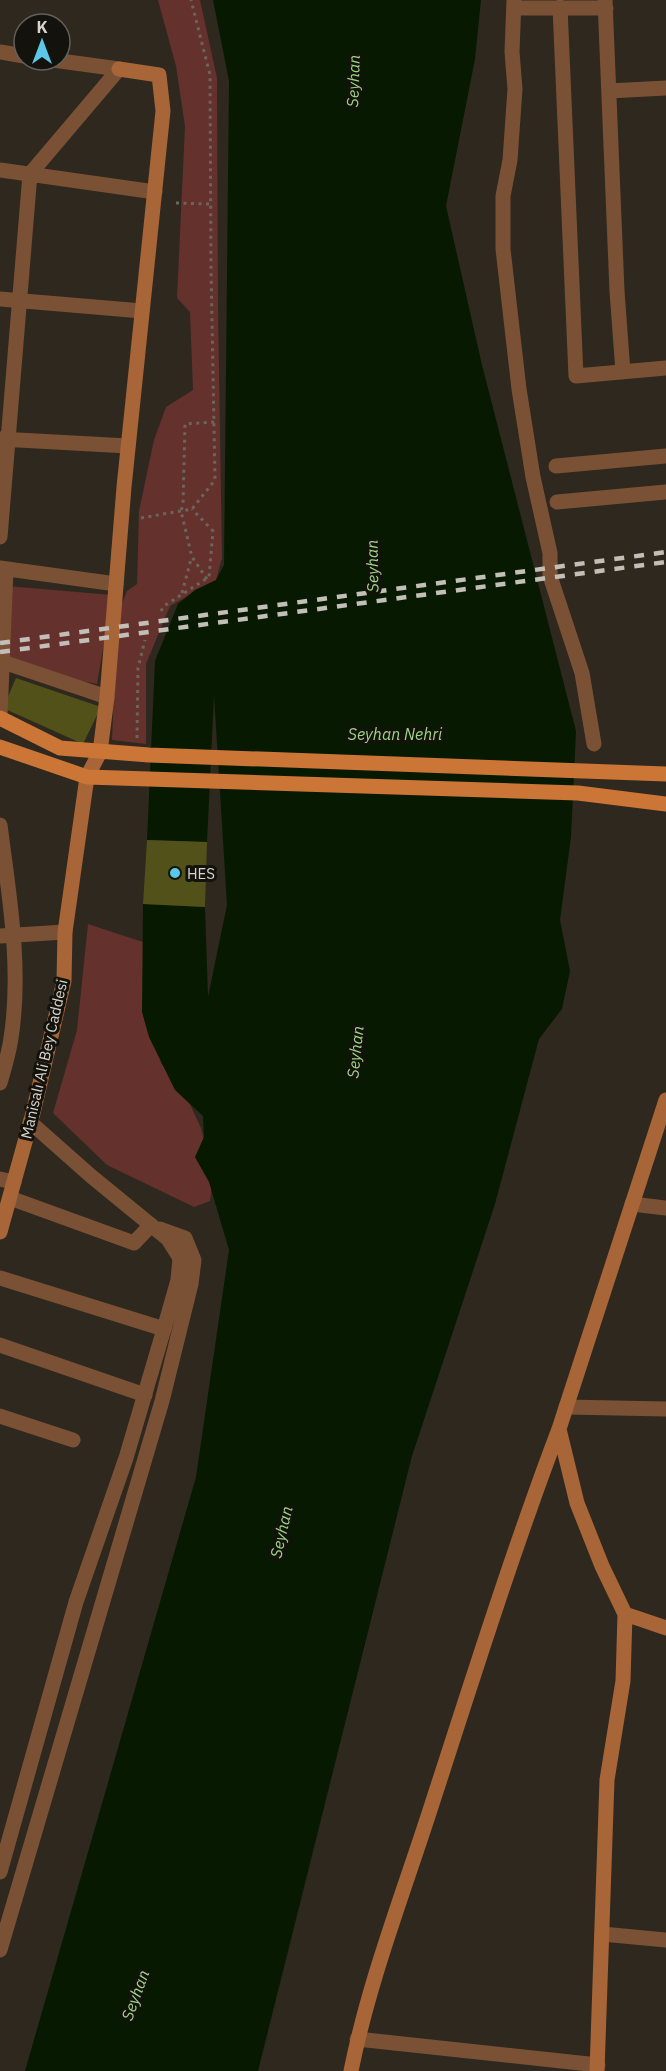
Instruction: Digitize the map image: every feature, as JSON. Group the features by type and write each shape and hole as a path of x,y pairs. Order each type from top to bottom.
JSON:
{"main road":[{"path":"100,752 107,697 128,446 164,111 159,75 119,69"},
{"path":"0,717 60,748 100,752 666,774"},
{"path":"0,747 87,777 578,792 666,804"},
{"name":"Manisalı Ali Bey Caddesi","path":"0,1232 10,1198 7,1181 30,1122 64,981 65,932 87,777 100,752"},
{"path":"351,2071 361,2023 666,1100"},
{"path":"559,1429 577,1503 602,1566 625,1614 623,1681 607,1780 597,2068"},
{"path":"625,1614 666,1628"}],"street":[{"path":"594,744 582,673 574,642 558,604 550,576 550,553 533,477 519,389 503,249 503,196 510,160 515,89 513,52 515,4 561,8 606,4 617,291 623,372"},
{"path":"561,8 576,376 666,368"},
{"path":"72,63 119,69"},
{"path":"0,537 4,439 20,301 30,174 119,69"},
{"path":"609,91 666,88"},
{"path":"0,170 155,192"},
{"path":"0,299 142,311"},
{"path":"4,439 128,446"},
{"path":"556,466 666,456"},
{"path":"557,502 666,492"},
{"path":"0,717 3,662 3,569 116,584"},
{"path":"3,662 107,697"},
{"path":"0,826 6,935 15,998 0,1083"},
{"path":"6,935 65,932"},
{"path":"0,1872 76,1602 126,1458 164,1329 178,1280 180,1258 168,1239 30,1122"},
{"path":"10,1198 134,1243 152,1226"},
{"path":"632,1204 666,1208"},
{"path":"0,1950 162,1401 191,1284 194,1260 185,1238 152,1226"},
{"path":"0,1278 164,1329"},
{"path":"0,1345 144,1395"},
{"path":"566,1407 666,1409"},
{"path":"0,1416 72,1440"},
{"path":"602,1934 666,1940"},
{"path":"357,2039 597,2068"}],"path":[{"path":"141,518 192,509 215,480 210,75 191,0"},
{"path":"176,203 210,204"},
{"path":"207,579 192,557 181,511 185,424 214,422"},
{"path":"161,611 164,606 209,577 213,531 192,509"},
{"path":"182,595 192,557"},
{"path":"136,740 138,668 144,640"}],"shaded area":[{"path":"158,0 200,0 217,78 222,558 216,580 170,606 146,664 146,744 112,740 117,616 127,591 137,584 139,511 154,440 166,407 193,390 190,312 177,298 185,126 176,66"},
{"path":"7,586 112,595 97,684 7,667"},
{"path":"88,924 146,943 150,1000 161,1063 187,1098 201,1128 213,1178 210,1201 194,1207 107,1165 53,1113 77,1030"}],"water":[{"path":"213,0 481,0 475,59 446,206 482,365 576,731 571,837 560,920 570,971 562,1009 539,1039 495,1204 412,1456 258,2071 25,2071 196,1477 229,1250 209,1182 195,1157 204,1137 203,1116 175,1090 149,1037 142,1012 143,904 205,907 208,997 227,905 214,695 207,842 147,840 155,661 178,604 195,590 216,580 224,565 229,81"}],"building":[{"path":"16,678 101,707 83,744 3,708"},
{"name":"HES","path":"147,840 207,842 205,907 143,904"}],"railway":[{"path":"0,643 666,552"},
{"path":"0,652 666,562"}],"place":[{"name":"HES","path":"175,873"}],"water label":[{"name":"Seyhan","path":"353,81"},
{"name":"Seyhan","path":"372,566"},
{"name":"Seyhan Nehri","path":"395,734"},
{"name":"Seyhan","path":"355,1052"},
{"name":"Seyhan","path":"281,1532"},
{"name":"Seyhan","path":"135,1995"}]}
